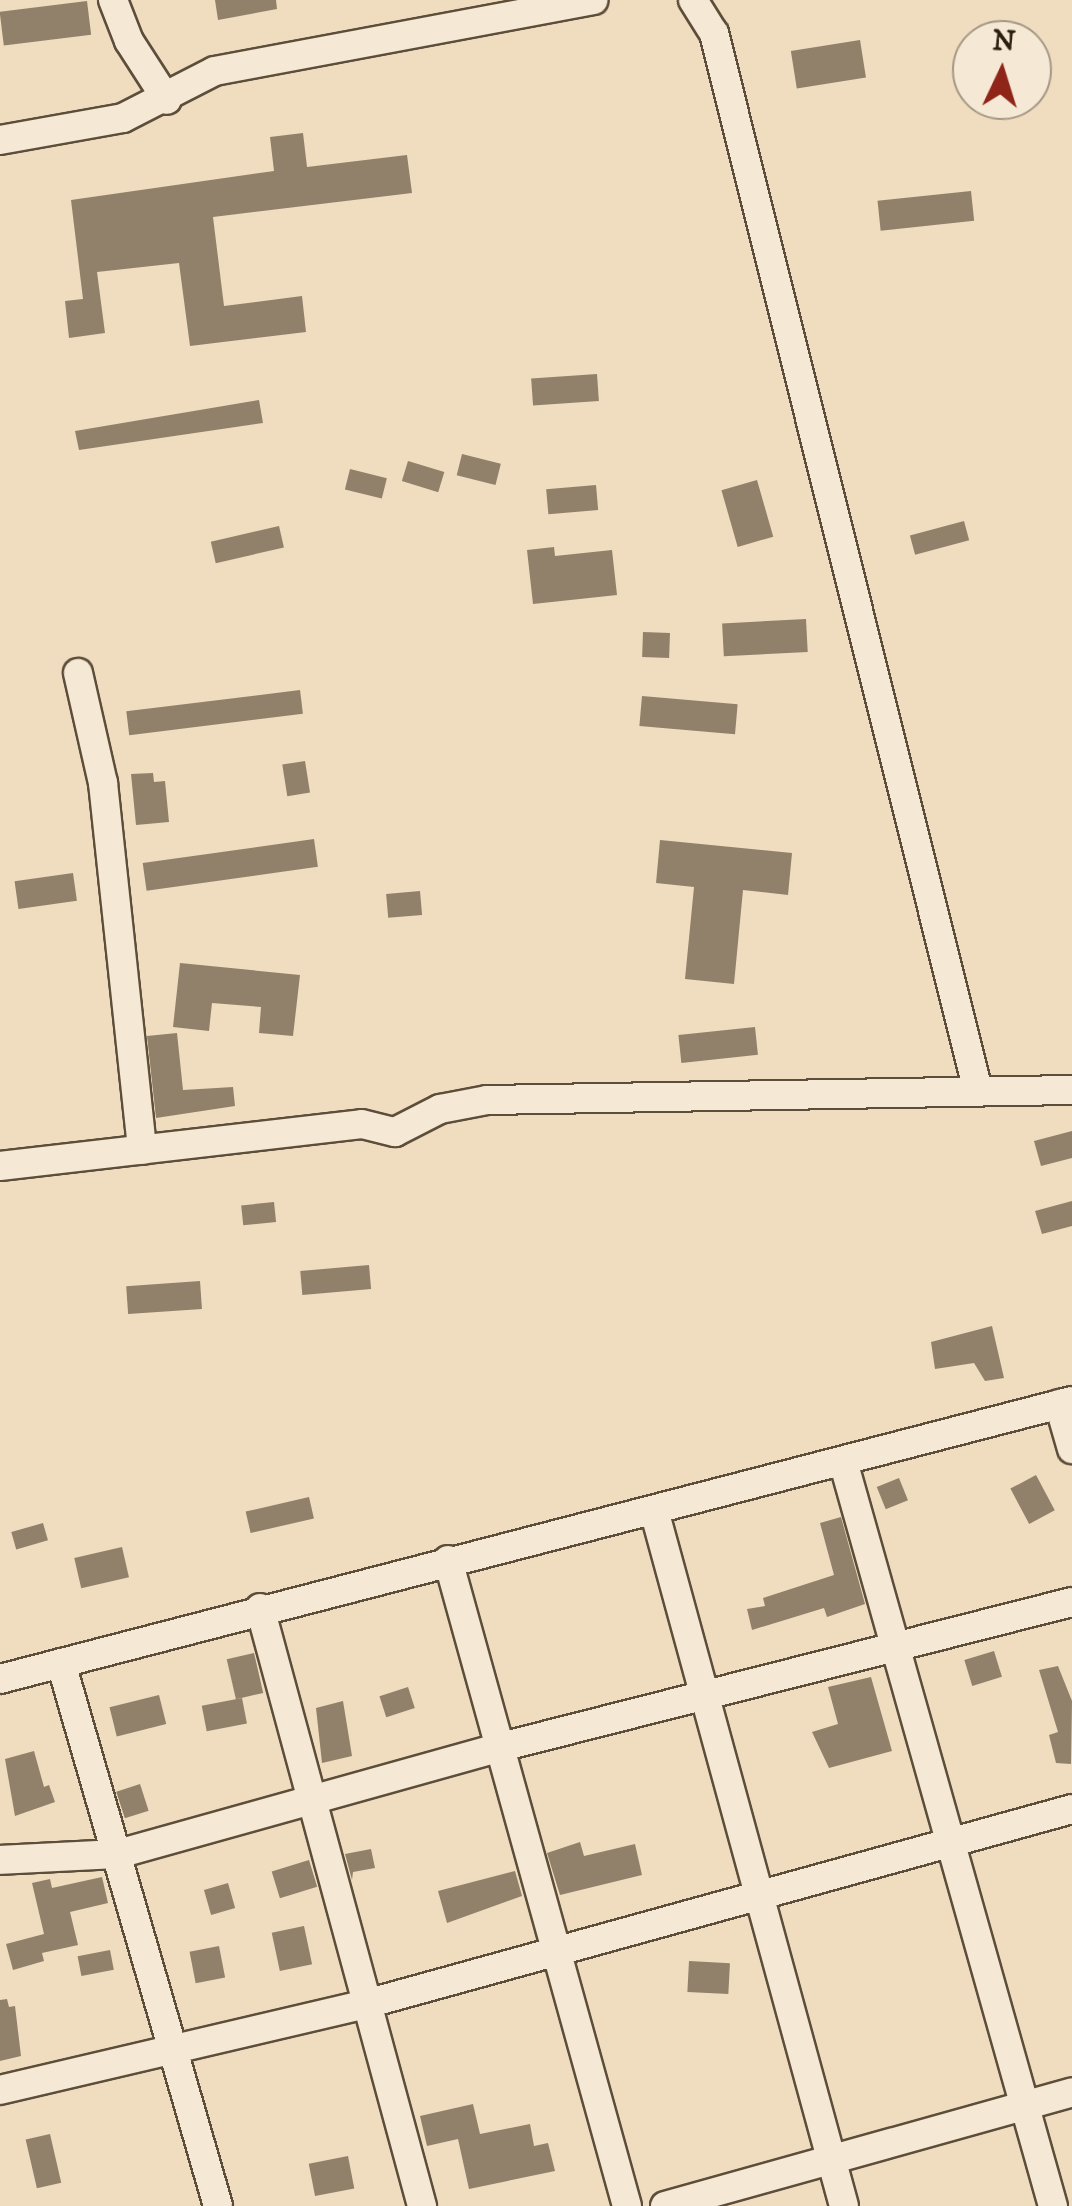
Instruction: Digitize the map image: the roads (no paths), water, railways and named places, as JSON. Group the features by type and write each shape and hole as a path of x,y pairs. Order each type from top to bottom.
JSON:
{"street":[{"path":"112,0 129,42 166,100"},
{"path":"0,140 123,118 166,100 216,71 593,0"},
{"path":"693,0 719,52 978,1092"},
{"path":"78,672 103,783 142,1150"},
{"path":"0,1166 362,1124 395,1132 440,1109 486,1100 1072,1090"},
{"path":"0,1679 260,1608 1066,1402 1072,1449"},
{"path":"844,1461 1053,2206"},
{"path":"654,1510 844,2206"},
{"path":"448,1560 627,2206"},
{"path":"0,1860 118,1854 306,1798 704,1700 1072,1602"},
{"path":"260,1608 306,1798 422,2206"},
{"path":"61,1664 218,2206"},
{"path":"0,2090 366,2004 554,1947 1072,1809"},
{"path":"665,2206 1072,2092"}]}
